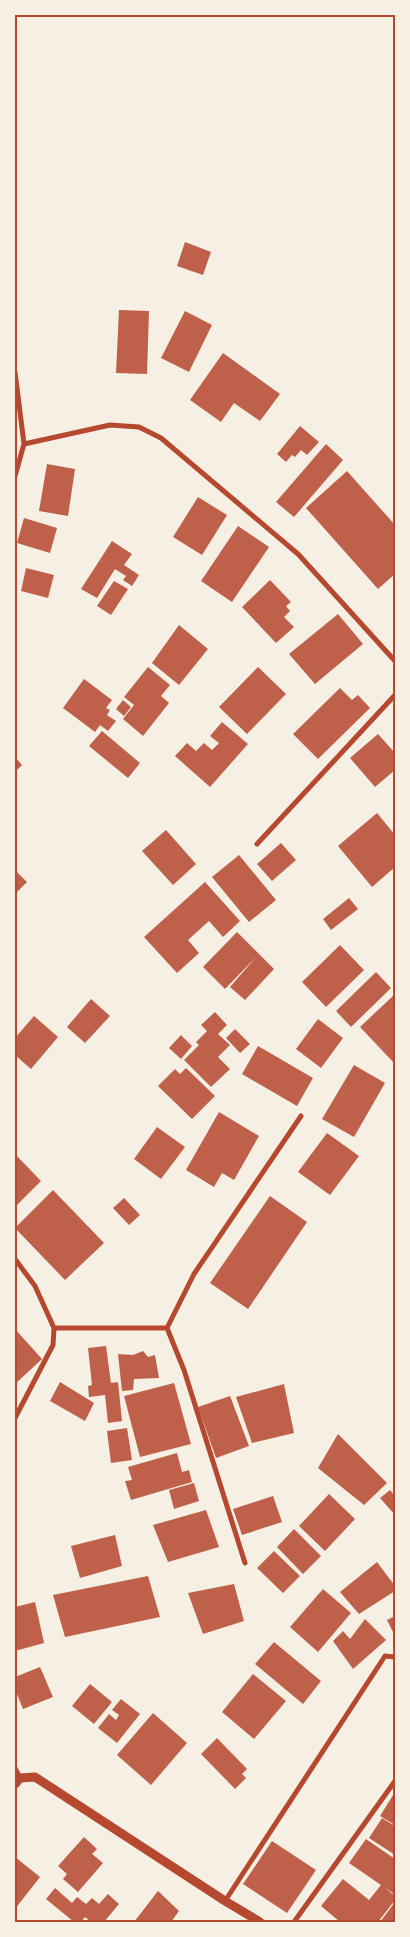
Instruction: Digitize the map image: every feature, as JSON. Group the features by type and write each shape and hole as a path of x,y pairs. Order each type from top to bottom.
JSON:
{"street":[{"path":"15,372 24,444 15,476"},
{"path":"24,444 110,425 139,427 161,438 298,554 395,661"},
{"path":"257,844 395,695"},
{"path":"244,1563 184,1370 167,1328 194,1274 301,1116"},
{"path":"15,1259 35,1286 54,1328 53,1345 15,1418"},
{"path":"54,1328 167,1328"},
{"path":"225,1901 385,1656 395,1656"},
{"path":"15,1768 17,1781 35,1777 260,1922"},
{"path":"294,1922 395,1781"}],"building":[{"path":"185,242 211,252 203,275 177,266"},
{"path":"119,310 149,311 147,374 116,373"},
{"path":"185,311 212,325 189,372 161,358"},
{"path":"223,353 280,394 260,421 234,403 221,422 190,400"},
{"path":"300,426 319,442 307,455 301,450 295,457 292,455 286,462 277,454"},
{"path":"326,444 343,460 294,517 276,502"},
{"path":"47,464 75,469 68,516 39,511"},
{"path":"347,471 395,525 395,574 378,589 306,508"},
{"path":"198,497 227,515 202,555 173,537"},
{"path":"24,518 57,528 50,553 17,543"},
{"path":"238,526 269,547 232,602 201,581"},
{"path":"112,541 132,554 124,565 139,575 132,586 123,580 126,576 115,569 97,598 81,589"},
{"path":"26,568 54,575 48,598 21,591"},
{"path":"270,580 291,602 286,606 290,611 284,617 294,627 276,643 242,607"},
{"path":"114,581 128,589 111,615 97,606"},
{"path":"338,614 363,644 315,684 289,654"},
{"path":"179,625 208,649 179,685 152,663"},
{"path":"148,667 170,685 161,696 169,703 143,736 123,719 134,705 124,697"},
{"path":"258,667 286,694 247,734 219,707"},
{"path":"84,679 112,700 106,708 110,710 107,715 116,721 108,731 100,725 95,732 63,708"},
{"path":"340,688 352,700 358,695 370,708 318,759 293,734"},
{"path":"123,700 131,707 124,716 116,709"},
{"path":"222,722 248,744 210,787 175,756 187,743 196,751 204,743 212,750 219,743 210,736"},
{"path":"102,731 140,763 128,778 89,746"},
{"path":"378,734 395,753 395,770 375,787 350,758"},
{"path":"15,757 22,765 15,772"},
{"path":"377,813 395,835 395,867 372,887 338,846"},
{"path":"166,830 196,864 173,885 142,851"},
{"path":"281,843 296,860 272,881 257,864"},
{"path":"239,855 276,900 249,922 212,877"},
{"path":"15,870 27,882 15,894"},
{"path":"205,882 240,921 223,937 209,921 188,940 199,953 177,973 144,937"},
{"path":"349,898 358,909 331,930 323,919"},
{"path":"237,932 274,969 245,1000 230,987 256,957 225,989 203,967"},
{"path":"340,945 364,970 326,1007 302,982"},
{"path":"376,972 391,988 351,1027 336,1011"},
{"path":"395,994 395,1064 360,1027"},
{"path":"91,999 110,1016 85,1043 67,1027"},
{"path":"215,1012 227,1025 218,1034 230,1045 218,1057 230,1069 211,1087 184,1060 199,1045 196,1042 207,1031 201,1025"},
{"path":"34,1016 58,1037 31,1069 15,1055 15,1038"},
{"path":"318,1019 343,1038 321,1068 296,1049"},
{"path":"235,1029 250,1044 240,1053 226,1038"},
{"path":"181,1035 192,1046 181,1059 169,1048"},
{"path":"258,1046 313,1078 297,1106 242,1074"},
{"path":"354,1065 385,1083 354,1137 322,1119"},
{"path":"186,1068 215,1096 192,1119 158,1086 175,1069 180,1074"},
{"path":"219,1112 259,1136 234,1180 222,1173 214,1187 186,1170"},
{"path":"157,1127 185,1147 161,1179 134,1159"},
{"path":"327,1133 359,1156 330,1195 298,1172"},
{"path":"15,1154 41,1181 15,1207"},
{"path":"53,1190 104,1243 65,1280 15,1228"},
{"path":"270,1196 307,1222 248,1309 210,1283"},
{"path":"124,1198 140,1215 129,1225 113,1208"},
{"path":"15,1329 42,1359 15,1384"},
{"path":"106,1346 111,1383 118,1382 122,1421 108,1423 105,1395 89,1397 88,1386 92,1385 88,1348"},
{"path":"143,1351 148,1357 155,1355 159,1378 134,1379 133,1390 122,1391 118,1354 133,1355"},
{"path":"60,1382 94,1403 85,1421 50,1401"},
{"path":"174,1383 191,1444 140,1457 124,1396"},
{"path":"284,1384 294,1433 252,1443 236,1397"},
{"path":"230,1396 249,1446 216,1458 198,1407"},
{"path":"127,1428 132,1460 111,1463 107,1431"},
{"path":"338,1434 387,1483 364,1505 318,1468"},
{"path":"177,1453 182,1472 189,1470 192,1482 131,1500 125,1481 132,1480 128,1467"},
{"path":"194,1483 199,1501 174,1509 169,1490"},
{"path":"390,1490 395,1496 395,1515 380,1498"},
{"path":"329,1494 355,1519 325,1551 299,1526"},
{"path":"273,1496 282,1522 242,1535 233,1509"},
{"path":"206,1510 219,1547 168,1562 153,1525"},
{"path":"294,1529 321,1556 303,1574 277,1547"},
{"path":"115,1535 122,1566 80,1578 71,1546"},
{"path":"274,1551 300,1576 283,1593 257,1568"},
{"path":"377,1562 395,1586 395,1591 359,1614 340,1592"},
{"path":"148,1576 160,1617 65,1637 53,1595"},
{"path":"234,1584 244,1621 203,1634 188,1593"},
{"path":"323,1589 351,1613 318,1652 290,1627"},
{"path":"35,1602 44,1643 15,1651 15,1607"},
{"path":"395,1616 395,1636 387,1620"},
{"path":"365,1619 386,1640 353,1669 333,1641 343,1631 350,1639"},
{"path":"274,1642 321,1681 303,1704 255,1664"},
{"path":"40,1667 53,1697 23,1709 15,1689 15,1677"},
{"path":"253,1674 286,1701 254,1739 222,1712"},
{"path":"90,1684 112,1702 94,1724 72,1706"},
{"path":"121,1699 140,1714 117,1743 98,1728 109,1714 116,1720 119,1715 112,1710"},
{"path":"153,1713 187,1743 151,1785 117,1755"},
{"path":"217,1738 247,1769 242,1774 246,1778 235,1789 201,1754"},
{"path":"395,1792 395,1825 380,1816"},
{"path":"382,1818 395,1826 395,1855 369,1838"},
{"path":"84,1837 97,1849 92,1854 103,1863 78,1892 63,1879 67,1874 58,1866"},
{"path":"366,1839 395,1859 394,1894 384,1887 395,1896 395,1900 378,1922 340,1922 321,1906 343,1879 369,1900 381,1885 349,1863"},
{"path":"272,1841 316,1870 287,1913 243,1884"},
{"path":"15,1857 40,1877 15,1909"},
{"path":"55,1888 72,1903 77,1897 86,1904 92,1898 99,1904 108,1894 119,1904 104,1922 91,1922 85,1917 81,1922 74,1922 46,1899"},
{"path":"158,1891 179,1911 171,1922 134,1922"},
{"path":"395,1902 395,1922 380,1922"}]}
